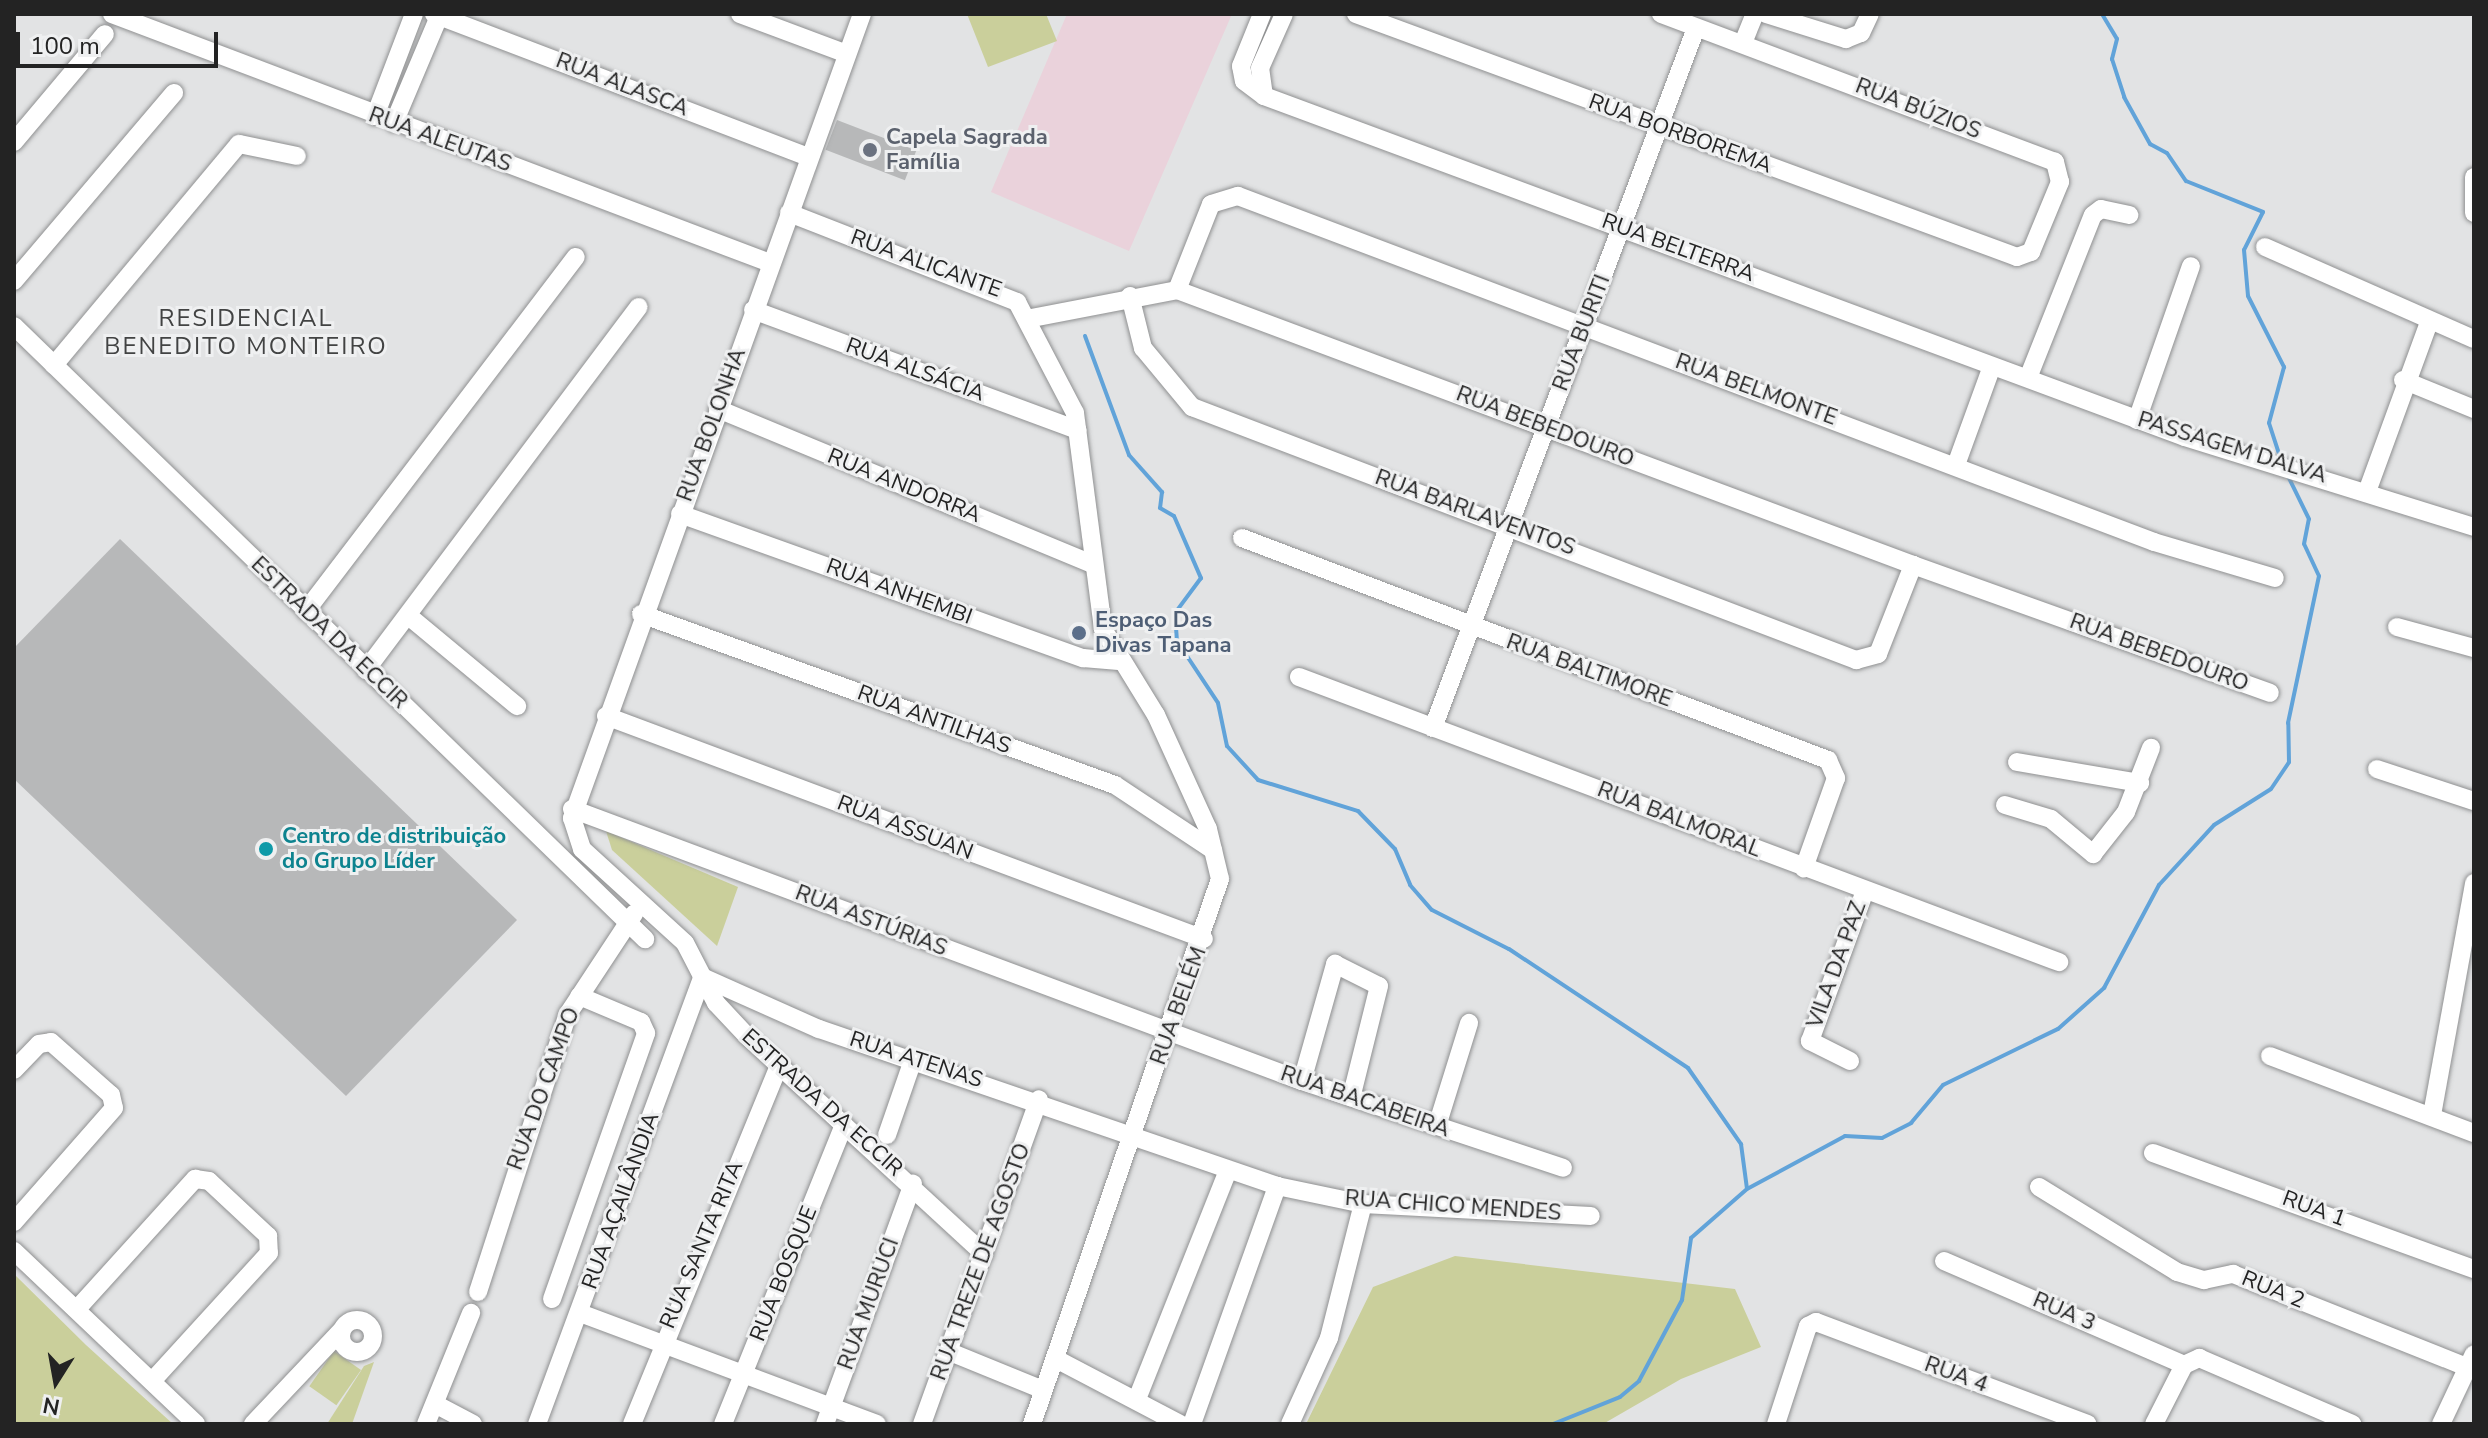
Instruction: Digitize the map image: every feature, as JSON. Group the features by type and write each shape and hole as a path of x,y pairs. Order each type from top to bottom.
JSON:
{"street":[{"name":"RUA ALEUTAS","path":"112,14 770,263"},
{"path":"375,116 414,14"},
{"path":"740,14 847,54"},
{"name":"RUA BOLONHA","path":"575,838 572,809 862,14"},
{"path":"1262,14 1241,66 1244,81 1264,96"},
{"path":"1264,96 1259,75 1284,14"},
{"name":"RUA BORBOREMA","path":"1356,14 2005,253"},
{"name":"RUA BÚZIOS","path":"1661,14 2055,162 2060,182 2031,252 2005,253"},
{"path":"1743,43 1755,14"},
{"path":"1766,14 1846,39 1858,36 1869,16"},
{"path":"394,123 438,15"},
{"name":"RUA ALASCA","path":"438,15 809,157"},
{"name":"RUA BURITI","path":"1433,728 1474,629 1546,426 1696,28"},
{"path":"14,142 105,34"},
{"path":"14,281 174,93"},
{"name":"RUA BELTERRA","path":"1264,96 1992,366"},
{"path":"54,365 239,144 297,156"},
{"path":"2473,208 2474,177"},
{"name":"RUA BELMONTE","path":"1177,290 1211,204 1238,196 2154,542 2275,578"},
{"name":"RUA ALICANTE","path":"789,213 1009,294 1056,368 1077,430"},
{"path":"2028,378 2093,215 2121,213"},
{"path":"2265,247 2429,322 2474,339"},
{"path":"306,611 576,257"},
{"path":"2137,420 2191,266"},
{"path":"1027,319 1130,296 1177,290"},
{"name":"RUA BEBEDOURO","path":"1177,290 1913,565 2270,693"},
{"name":"RUA BARLAVENTOS","path":"1130,296 1143,348 1192,407 1856,660 1878,654 1913,565"},
{"path":"366,670 411,618 639,307"},
{"name":"RUA ALSÁCIA","path":"753,310 1077,430"},
{"path":"2368,489 2403,380 2429,322"},
{"name":"ESTRADA DA ECCIR","path":"14,326 645,939"},
{"path":"1956,465 1992,366"},
{"name":"PASSAGEM DALVA","path":"1992,366 2137,420 2368,489 2474,527"},
{"path":"2403,380 2474,409"},
{"name":"RUA ANDORRA","path":"718,409 1090,563"},
{"path":"1077,430 1090,563 1103,629 1119,661 1156,715 1217,864"},
{"name":"RUA ANHEMBI","path":"680,514 1083,658 1119,661"},
{"name":"RUA BALTIMORE","path":"1242,538 1474,629 1828,760 1836,778 1804,868"},
{"name":"RUA ANTILHAS","path":"641,614 1115,785 1217,864"},
{"path":"411,618 517,706"},
{"path":"2397,627 2474,648"},
{"name":"RUA BALMORAL","path":"1299,677 2059,962"},
{"name":"RUA ASSUAN","path":"606,716 1204,939"},
{"path":"2005,805 2051,819 2096,852 2140,783 2151,748"},
{"path":"2017,762 2140,783"},
{"path":"2377,769 2474,801"},
{"name":"RUA ASTÚRIAS","path":"572,809 1169,1033"},
{"name":"ESTRADA DA ECCIR","path":"575,838 685,943 716,1003 778,1068 913,1184 984,1254"},
{"name":"RUA BELÉM","path":"1032,1424 1204,939 1217,864"},
{"path":"2432,1115 2474,883"},
{"name":"VILA DA PAZ","path":"1850,1061 1810,1041 1865,891"},
{"name":"RUA DO CAMPO","path":"478,1292 544,1078 579,996 626,921 645,904"},
{"path":"1302,1081 1335,964 1378,984 1351,1098"},
{"name":"RUA ATENAS","path":"702,977 913,1060 1039,1099 1134,1133"},
{"name":"RUA AÇAILÂNDIA","path":"537,1424 702,977"},
{"path":"552,1299 646,1033 641,1022 579,996"},
{"path":"1437,1126 1469,1023"},
{"name":"RUA BACABEIRA","path":"1169,1033 1351,1098 1563,1168"},
{"path":"14,1070 44,1042 85,1070 111,1095 114,1108 14,1222"},
{"path":"2270,1056 2474,1133"},
{"path":"887,1135 913,1060"},
{"name":"RUA SANTA RITA","path":"632,1424 660,1345 778,1068"},
{"name":"RUA TREZE DE AGOSTO","path":"922,1424 1039,1099"},
{"name":"RUA BOSQUE","path":"723,1424 844,1125"},
{"name":"RUA CHICO MENDES","path":"1134,1133 1277,1186 1363,1204 1591,1216"},
{"name":"RUA 1","path":"2153,1153 2474,1269"},
{"path":"1137,1399 1228,1170"},
{"path":"77,1309 195,1179 239,1209 268,1236 269,1253 152,1381"},
{"name":"RUA MURUCI","path":"825,1424 913,1184"},
{"path":"1192,1424 1277,1186"},
{"name":"RUA 2","path":"2039,1187 2186,1275 2233,1274 2472,1364"},
{"path":"1290,1424 1329,1338 1363,1204"},
{"path":"14,1251 196,1424"},
{"name":"RUA 3","path":"1944,1261 2184,1365"},
{"path":"426,1424 471,1313"},
{"path":"580,1313 877,1424"},
{"name":"RUA 4","path":"1776,1424 1808,1326 1824,1326 2088,1424"},
{"path":"253,1424 342,1330"},
{"path":"950,1352 1043,1390"},
{"path":"1056,1359 1180,1424"},
{"path":"2154,1424 2184,1365 2211,1361 2352,1424"},
{"path":"2441,1424 2472,1364"},
{"path":"435,1404 473,1424"}],"shaded area":[{"path":"1067,14 1232,14 1129,251 991,192"}],"green space":[{"path":"967,14 1046,14 1057,41 988,67"},
{"path":"606,831 738,887 717,946 612,850"},
{"path":"1455,1256 1735,1289 1761,1347 1681,1379 1603,1424 1306,1424 1373,1287"},
{"path":"14,1274 86,1345 173,1424 14,1424"},
{"path":"334,1351 361,1370 336,1405 309,1386"},
{"path":"374,1362 352,1424 327,1424 364,1366"}],"building":[{"name":"Capela Sagrada Família","path":"837,120 916,150 905,180 826,150"},
{"name":"Centro de distribuição do Grupo Líder","path":"120,539 517,920 346,1096 14,779 14,648"}],"waterway":[{"path":"2102,14 2117,39 2112,59 2124,97 2150,144 2167,153 2186,181 2263,212 2244,250 2248,296 2284,367 2269,423 2281,459"},
{"path":"1085,336 1129,455 1162,492 1160,508 1174,516 1201,578 1175,613 1177,641 1218,703 1227,746 1258,780 1358,811 1395,849 1410,885 1432,910 1509,949 1688,1068 1741,1144 1747,1189"},
{"path":"1553,1424 1620,1397 1639,1381 1682,1300 1691,1238 1747,1189 1845,1136 1882,1138 1911,1123 1943,1085 2058,1029 2104,988 2159,885 2214,825 2271,789 2289,762 2288,723 2319,576 2304,544 2309,519 2287,474"}],"place":[{"name":"Capela Sagrada Família","path":"870,150"},
{"name":"Espaço Das Divas Tapana","path":"1079,633"},
{"name":"Centro de distribuição do Grupo Líder","path":"266,849"}],"district":[{"name":"RESIDENCIAL BENEDITO MONTEIRO","path":"246,333"}]}
